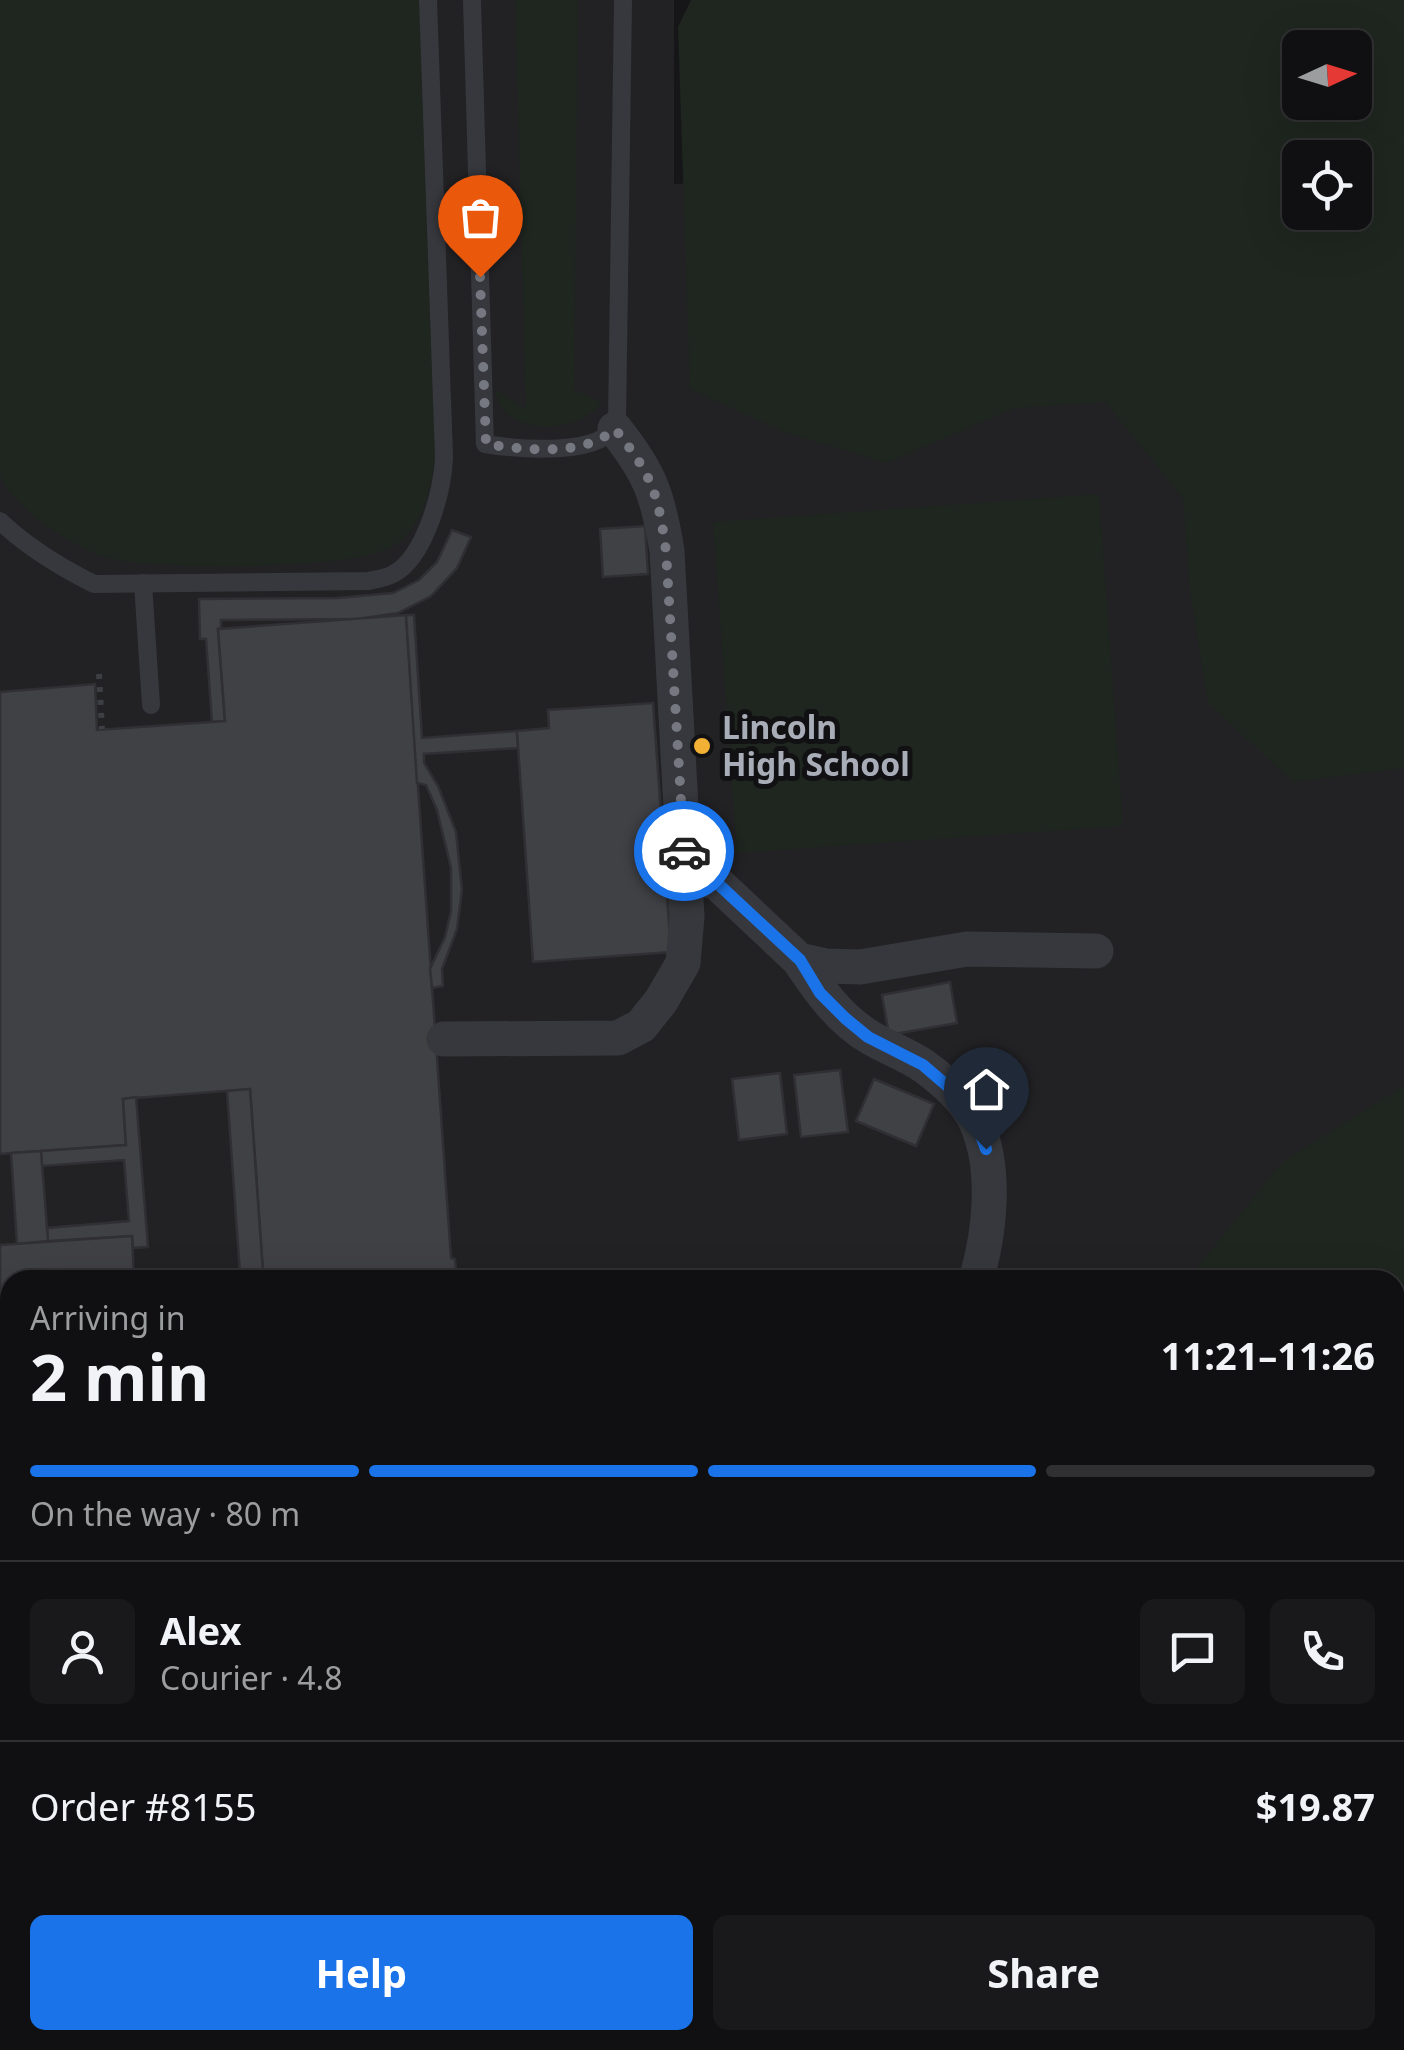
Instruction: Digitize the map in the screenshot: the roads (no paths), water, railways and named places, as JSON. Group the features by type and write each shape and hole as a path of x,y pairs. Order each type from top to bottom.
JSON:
{"street":[{"path":"444,1039 616,1038 641,1026 661,1002 683,963 688,918 666,551 660,504 643,464 615,429"},
{"path":"685,876 716,882 800,960 820,993 845,1018 868,1037 923,1065 959,1096 975,1119 986,1149 988,1195 979,1270"},
{"path":"800,960 860,967 967,949 1096,951"}],"lane":[{"path":"0,521 57,566 94,584 370,581 396,573 416,552 443,486 444,458 428,0"},
{"path":"472,0 486,444 547,449 603,440 615,429 619,400 623,0"},
{"path":"143,583 151,705"}],"place":[{"name":"Lincoln High School","path":"702,746"}]}
